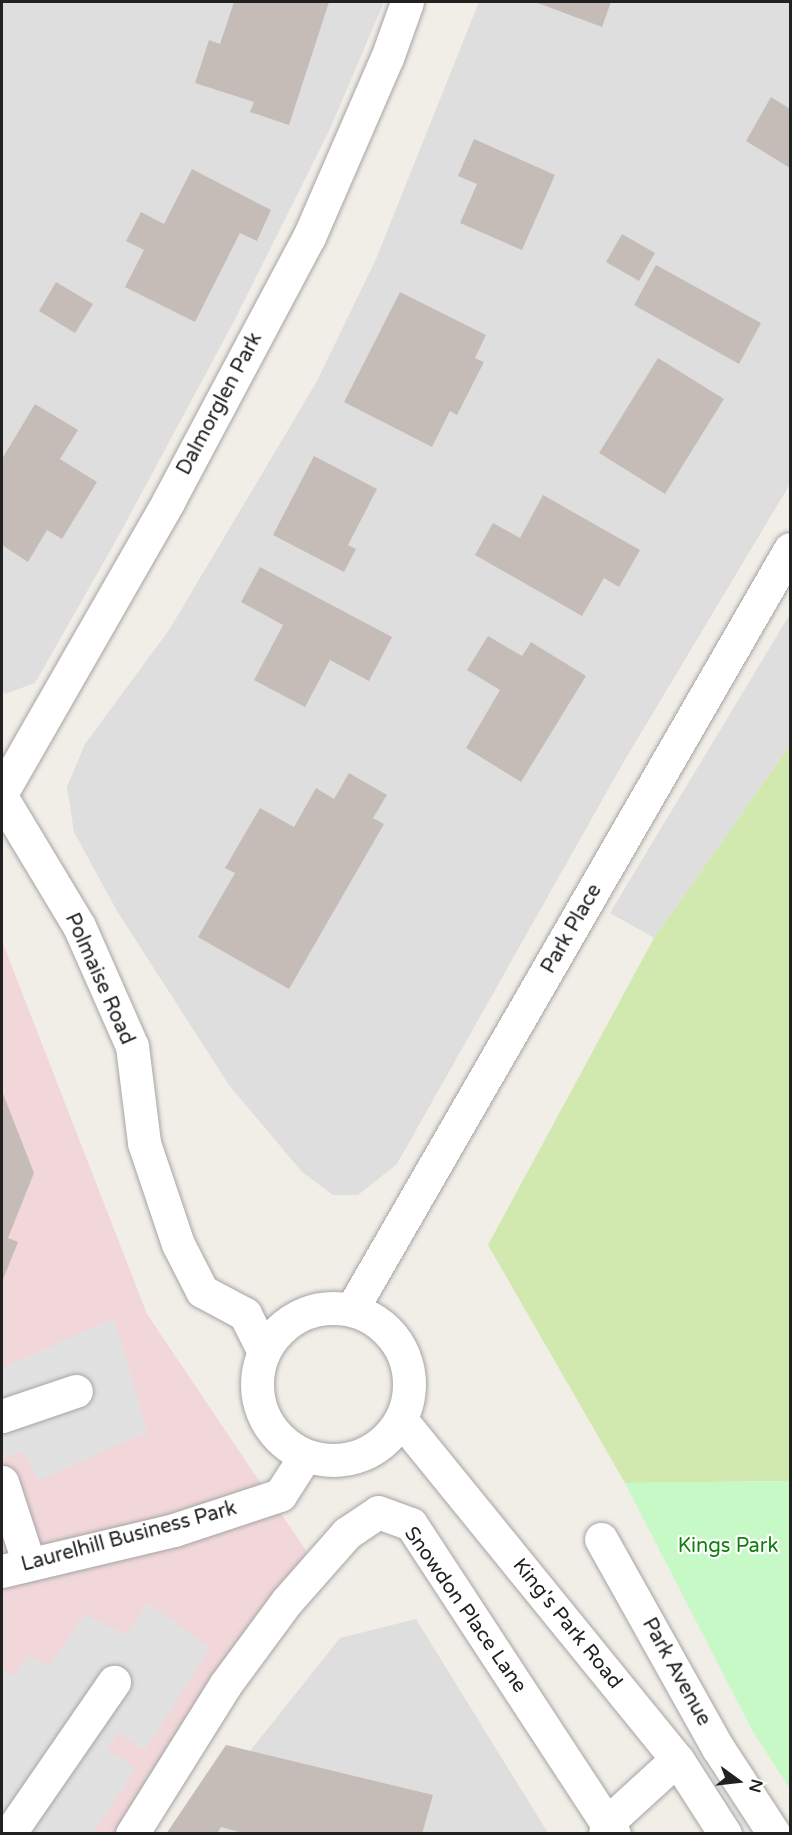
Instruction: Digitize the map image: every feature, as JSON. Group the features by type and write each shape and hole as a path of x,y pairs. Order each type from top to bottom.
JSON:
{"street":[{"name":"Dalmorglen Park","path":"2,792 169,500 309,237 387,58 407,2"},
{"name":"Park Place","path":"352,1309 790,549"},
{"name":"Polmaise Road","path":"2,798 79,926 132,1046 144,1143 178,1244 202,1291 245,1314 263,1350"},
{"path":"325,1307 352,1309 374,1318 402,1348 411,1388 402,1421 376,1448 350,1460 328,1461 305,1456 279,1439 264,1419 256,1376 263,1350 273,1334 298,1315 325,1307"},
{"path":"2,1416 76,1391"},
{"name":"King's Park Road","path":"402,1421 677,1759 725,1833"},
{"name":"Laurelhill Business Park","path":"16,1567 174,1530 280,1495 305,1456"},
{"path":"2,1482 16,1567"},
{"name":"Snowdon Place Lane","path":"132,1833 225,1685 287,1601 347,1533 378,1512 411,1524 609,1830"},
{"name":"Park Avenue","path":"601,1539 718,1748 774,1833"},
{"path":"9,1833 114,1682"},
{"path":"609,1830 677,1759"}],"shaded area":[{"path":"2,2 384,2 330,129 232,325 118,537 35,683 5,694 2,690"},
{"path":"479,2 790,2 790,484 623,763 397,1164 358,1195 333,1195 302,1172 229,1085 117,911 74,832 67,787 85,744 169,630 316,383 376,259"},
{"path":"790,614 790,745 654,938 610,913"},
{"path":"2,941 147,1314 307,1552 120,1833 2,1833"},
{"path":"114,1318 147,1432 39,1480 23,1451 2,1458 2,1368"},
{"path":"148,1603 210,1648 145,1750 119,1734 107,1749 136,1769 93,1833 2,1833 2,1669 14,1676 26,1656 50,1665 85,1614 125,1635"},
{"path":"416,1619 548,1833 184,1834 340,1638"}],"green space":[{"path":"790,745 790,1481 625,1483 488,1245 654,938"},
{"name":"Kings Park","path":"790,1481 790,1789 752,1730 625,1483"}],"building":[{"path":"234,2 329,2 289,125 250,112 254,102 195,83 209,40 220,44"},
{"path":"535,2 611,2 602,27"},
{"path":"771,97 790,109 790,168 746,141"},
{"path":"474,139 555,175 522,250 460,223 477,184 458,176"},
{"path":"192,169 271,210 257,241 240,233 195,322 125,287 144,250 126,241 141,212 164,224"},
{"path":"622,234 655,253 639,281 606,262"},
{"path":"656,265 761,323 739,364 634,305"},
{"path":"56,282 93,304 75,333 39,311"},
{"path":"400,292 486,335 475,358 484,362 457,415 450,411 432,447 344,402"},
{"path":"658,358 724,399 665,494 599,453"},
{"path":"35,404 78,430 60,459 97,482 62,539 47,530 28,562 2,545 2,459"},
{"path":"314,456 377,489 348,545 356,549 344,572 273,535"},
{"path":"543,495 640,550 619,587 604,578 582,616 475,555 493,523 520,538"},
{"path":"260,567 392,637 369,681 330,660 305,707 254,680 283,625 241,602"},
{"path":"488,636 522,656 531,642 586,676 521,782 466,748 500,690 467,670"},
{"path":"349,773 387,795 373,818 384,824 289,989 198,937 235,873 225,868 260,808 294,827 316,788 334,799"},
{"path":"2,1091 34,1173 8,1238 18,1242 2,1282"},
{"path":"226,1745 433,1795 422,1834 247,1834 221,1827 217,1834 166,1834"}]}
